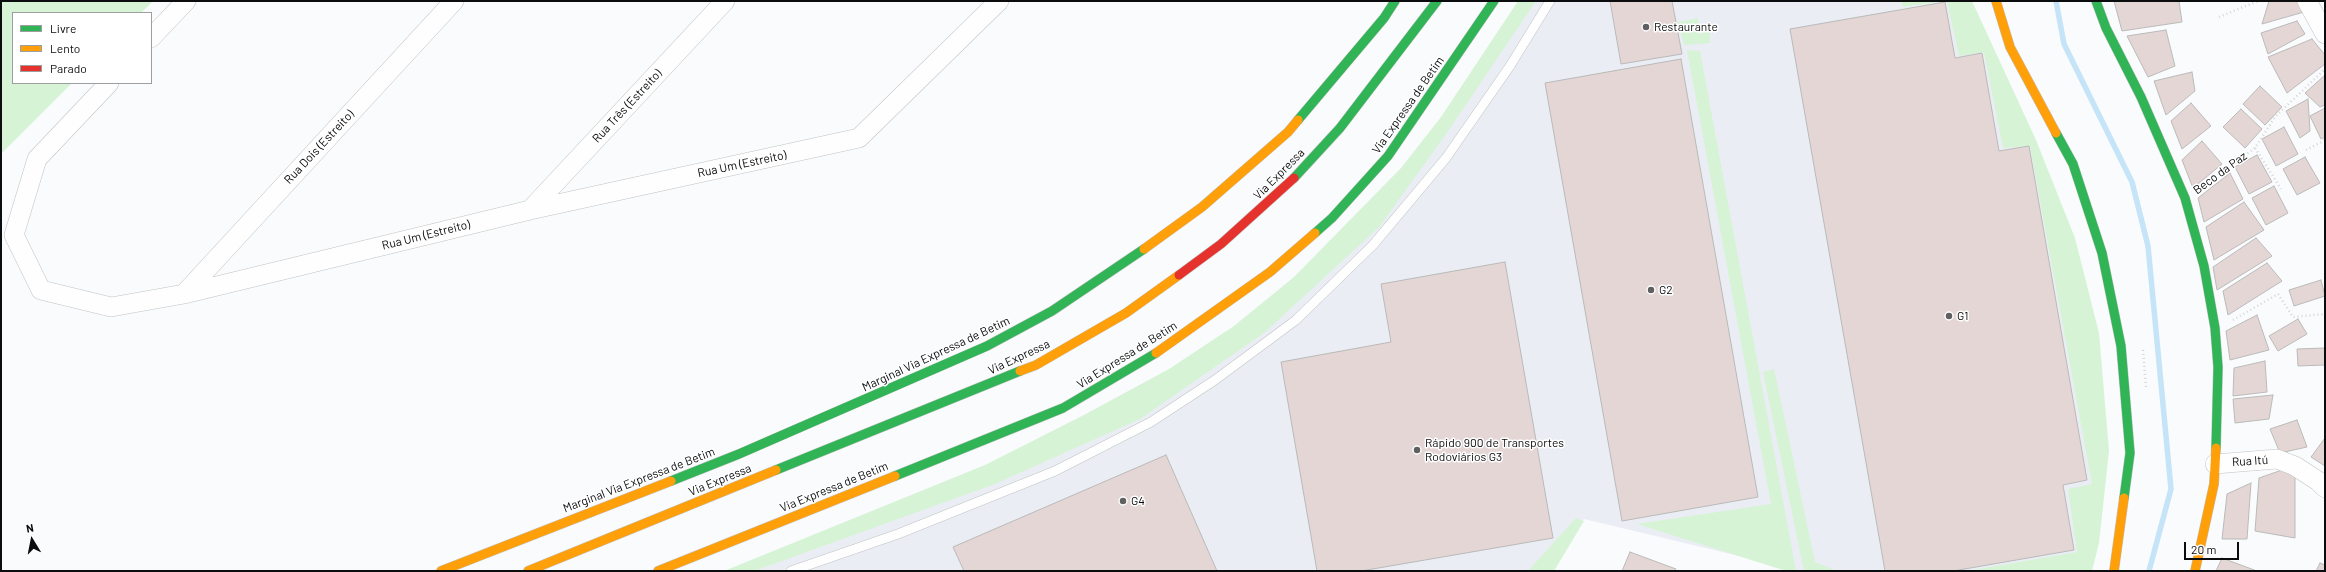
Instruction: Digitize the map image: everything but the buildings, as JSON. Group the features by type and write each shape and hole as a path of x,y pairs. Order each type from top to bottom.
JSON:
{"main road":[{"name":"Marginal Via Expressa de Betim","path":"441,571 739,454 987,346 1052,311 1117,270 1202,207 1288,132 1384,18 1395,1"},
{"name":"Via Expressa","path":"528,571 1036,365 1126,313 1221,244 1283,189 1340,128 1437,1"},
{"name":"Via Expressa de Betim","path":"658,571 1063,408 1162,349 1270,272 1332,218 1388,156 1494,1"},
{"path":"1996,1 2010,47 2073,164 2102,253 2107,276 2121,346 2130,453 2114,571"},
{"path":"2096,1 2106,28 2141,97 2185,198 2204,266 2215,328 2218,367 2214,484 2195,571"}],"street":[{"path":"152,37 186,1"},
{"name":"Rua Dois (Estreito)","path":"184,294 454,1"},
{"name":"Rua Três (Estreito)","path":"530,210 725,1"},
{"name":"Rua Um (Estreito)","path":"108,84 37,159 14,235 41,290 111,307 184,294 530,210 860,138 999,1"},
{"path":"2307,1 2325,34"},
{"name":"Rua Itú","path":"2215,464 2277,459 2295,466 2318,481 2325,488"}],"lane":[{"path":"791,571 898,534 1055,471 1151,422 1215,380 1289,324 1373,245 1446,158 1510,66 1550,1"}],"path":[{"path":"2219,17 2258,1"},
{"name":"Beco da Paz","path":"2185,198 2255,148 2275,117 2325,69"},
{"path":"2306,150 2325,140"},
{"name":"Beco da Paz","path":"2255,148 2281,189"},
{"path":"2215,328 2247,314 2278,294 2293,317 2325,314"}],"shaded area":[{"path":"1523,1 1969,1 2032,145 2099,450 2087,571 1802,571 1584,519 1540,571 735,571 981,472 1168,378 1292,287 1420,155"}],"green space":[{"path":"1,1 153,1 142,12 12,12 12,84 71,84 3,152 1,151"},
{"path":"1518,1 1536,1 1446,134 1379,227 1264,333 1140,419 995,484 754,571 724,571 985,465 1082,416 1169,369 1234,326 1294,277 1401,168 1441,117"},
{"path":"1901,1 1945,1 1903,7"},
{"path":"1947,1 1972,1 2036,140 2075,238 2099,333 2109,451 2099,543 2092,571 1967,571 2077,552 2068,489 2092,484 2030,146 2003,148 1984,52 1959,56"},
{"path":"1698,18 1699,34 1710,31 1710,43 1684,45 1678,22"},
{"path":"1687,50 1700,51 1796,571 1786,571 1637,524 1771,504"},
{"path":"1774,369 1815,562 1837,571 1804,571 1763,372"},
{"path":"1576,518 1584,521 1554,571 1528,571"}],"waterway":[{"path":"2056,1 2064,44 2132,182 2148,246 2171,489 2149,571"}],"traffic: fast":[{"path":"1298,120 1384,18 1395,1"},
{"path":"1294,178 1340,128 1437,1"},
{"path":"1315,233 1332,218 1388,156 1494,1"},
{"path":"2096,1 2106,28 2141,97 2185,198 2204,266 2215,328 2218,367 2216,448"},
{"path":"2056,133 2073,164 2102,253 2121,346 2130,453 2124,498"},
{"path":"671,481 739,454 987,346 1052,311 1144,249"},
{"path":"895,476 1063,408 1156,353"},
{"path":"776,470 1020,371"}],"traffic: slow":[{"path":"1996,1 2010,47 2056,133"},
{"path":"1144,249 1202,207 1288,132 1298,120"},
{"path":"1156,353 1270,272 1315,233"},
{"path":"1020,371 1036,365 1126,313 1179,275"},
{"path":"2195,571 2214,484 2216,448"},
{"path":"528,571 776,470"},
{"path":"658,571 895,476"},
{"path":"441,571 671,481"},
{"path":"2114,571 2124,498"}],"traffic: jam":[{"path":"1179,275 1221,244 1294,178"}],"place":[{"name":"Restaurante","path":"1646,27"},
{"name":"G2","path":"1651,290"},
{"name":"G1","path":"1949,316"},
{"name":"Rápido 900 de Transportes Rodoviários G3","path":"1417,450"},
{"name":"G4","path":"1123,501"}]}
